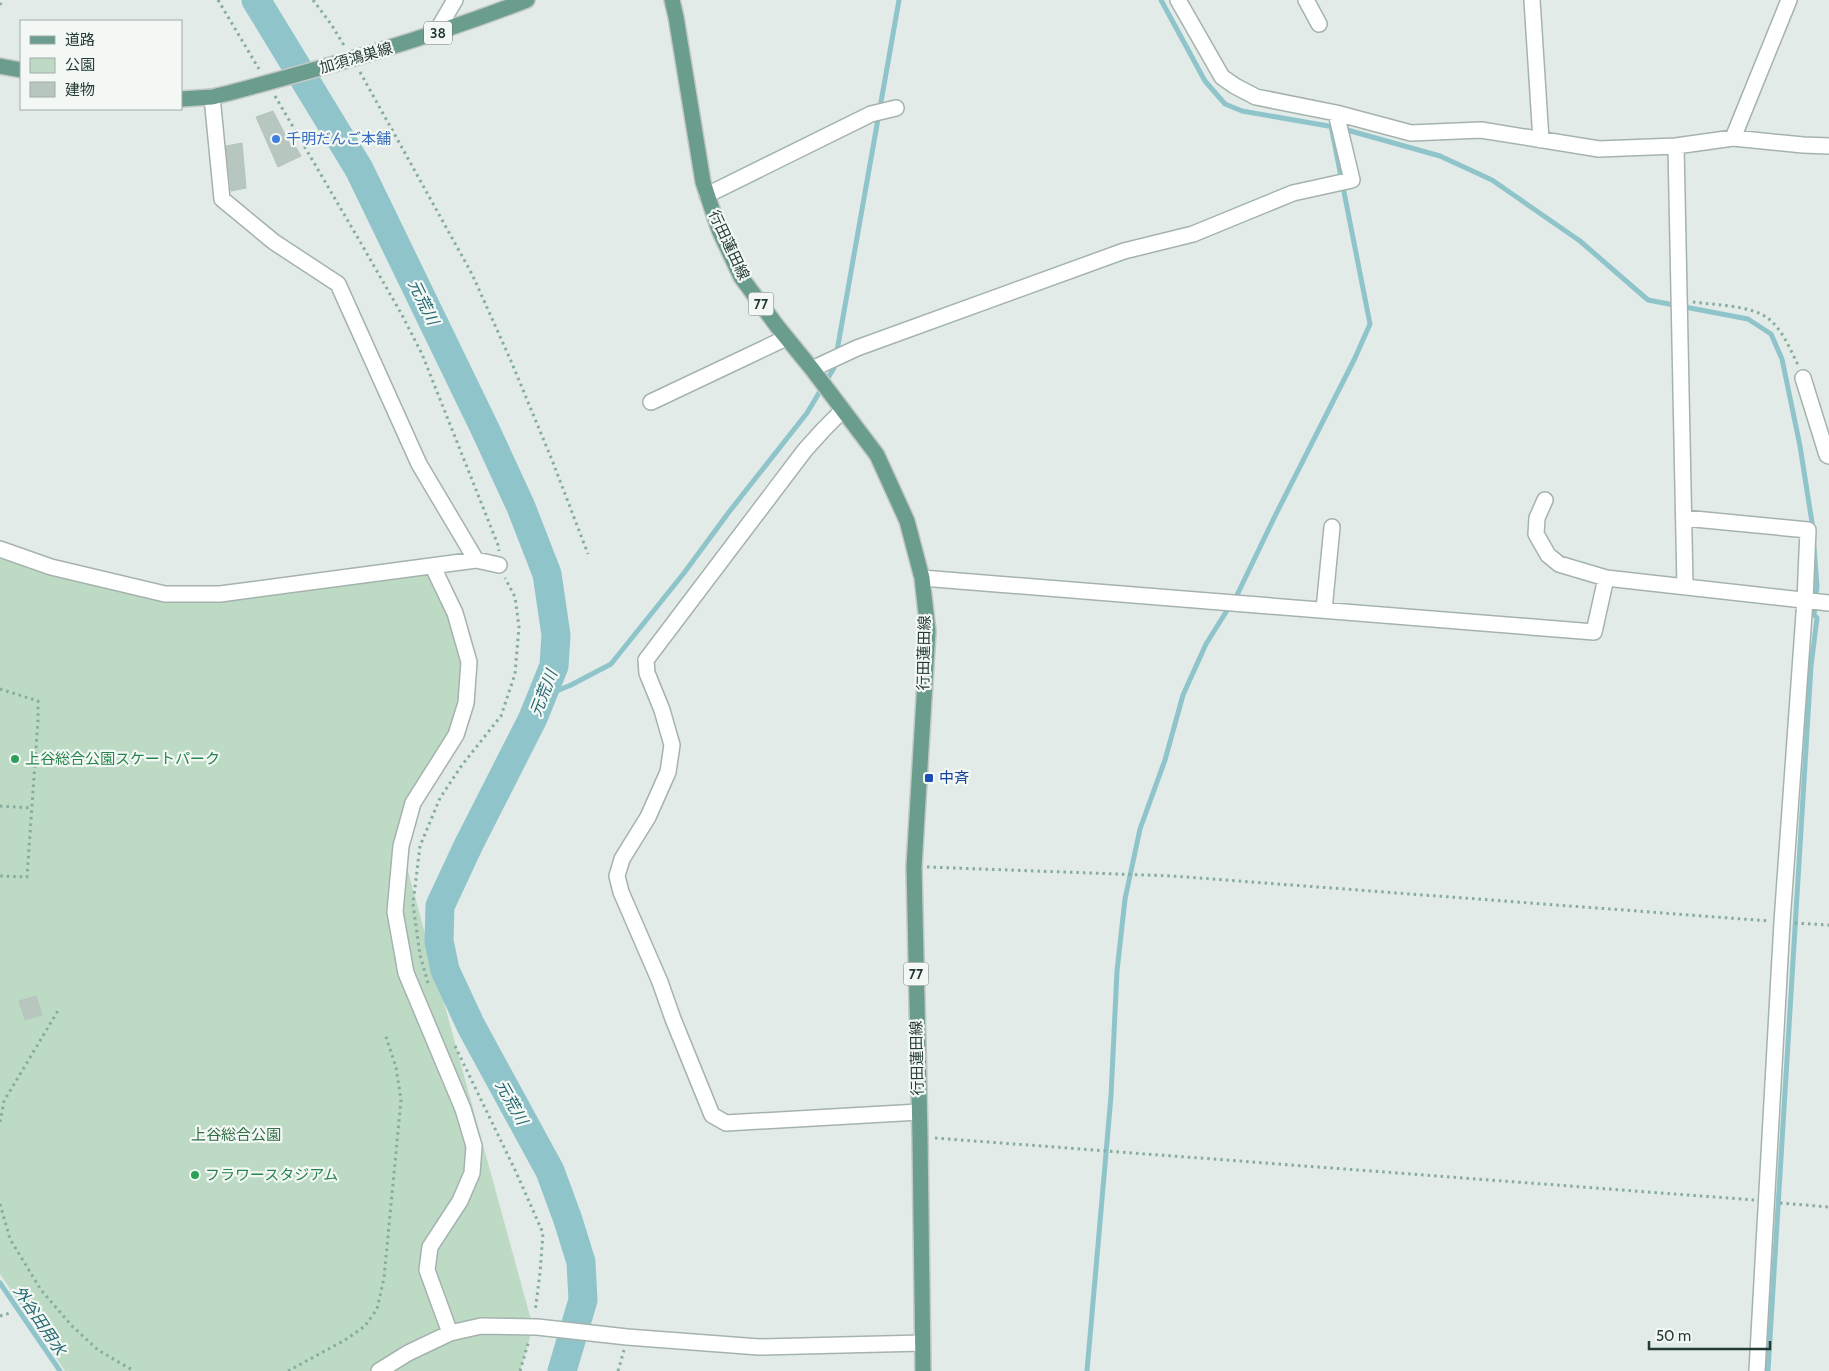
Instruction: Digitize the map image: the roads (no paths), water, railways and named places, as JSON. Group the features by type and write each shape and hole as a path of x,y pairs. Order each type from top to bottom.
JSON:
{"main road":[{"name":"加須鴻巣線","path":"182,99 212,97 350,60 435,34 526,0"},
{"name":"行田蓮田線","path":"672,0 703,182 719,230 742,277 786,338 877,455 908,521 922,578 928,631 914,867 923,1371"},
{"path":"0,66 20,70"}],"street":[{"path":"435,34 455,0"},
{"path":"1178,0 1222,77 1235,86 1256,97 1336,113 1411,133 1481,130 1599,149 1676,146 1733,138 1803,146 1829,146"},
{"path":"1306,0 1319,24"},
{"path":"1532,0 1541,140"},
{"path":"1733,138 1789,0"},
{"path":"212,97 222,199 274,242 338,284 419,464 476,560"},
{"path":"707,195 871,114 896,108"},
{"path":"812,369 857,348 1124,251 1193,234 1293,193 1352,180 1336,113"},
{"path":"1676,146 1686,586"},
{"path":"651,402 786,338"},
{"path":"1803,378 1827,455 1829,456"},
{"path":"843,410 824,428 806,450 646,660 647,673 662,710 672,744 668,772 648,817 622,859 618,876 621,892 660,982 676,1028 712,1115 726,1123 918,1112"},
{"path":"1545,500 1537,518 1536,534 1548,555 1559,564 1606,578 1828,603"},
{"path":"1684,518 1808,530 1806,600 1782,922 1757,1371"},
{"path":"1324,610 1332,527"},
{"path":"0,549 51,567 165,594 220,594 476,560 499,565"},
{"path":"433,567 455,612 469,662 466,704 456,735 414,803 402,846 395,912 406,973 463,1109 474,1146 472,1173 460,1201 430,1246 427,1270 450,1334"},
{"path":"922,578 1594,632 1606,578"},
{"path":"379,1371 408,1353 450,1334 481,1326 535,1327 624,1337 760,1347 922,1343"}],"waterway":[{"name":"元荒川","path":"256,0 359,169 485,429 521,507 547,574 556,635 554,666 533,718 468,846 440,906 439,941 445,970 471,1026 550,1171 581,1262 583,1300 562,1371"},
{"path":"542,697 571,685 611,664 684,573 729,512 807,413 834,368 899,0"},
{"path":"1161,0 1205,81 1225,104 1242,111 1340,128 1440,156 1492,180 1580,241 1648,300 1748,319 1771,334 1782,359 1800,446 1813,529"},
{"path":"1087,1371 1111,1096 1117,971 1125,899 1140,829 1165,760 1183,695 1206,644 1238,593 1355,358 1370,324 1331,126"},
{"path":"1768,1371 1811,666 1817,618 1814,615 1817,586 1814,547"},
{"name":"外谷田用水","path":"0,1283 60,1371"}],"place":[{"name":"千明だんご本舗","path":"276,139"},
{"name":"上谷総合公園スケートパーク","path":"15,759"},
{"name":"中斉","path":"929,778"},
{"name":"フラワースタジアム","path":"195,1175"}],"park label":[{"name":"上谷総合公園","path":"236,1135"}]}
